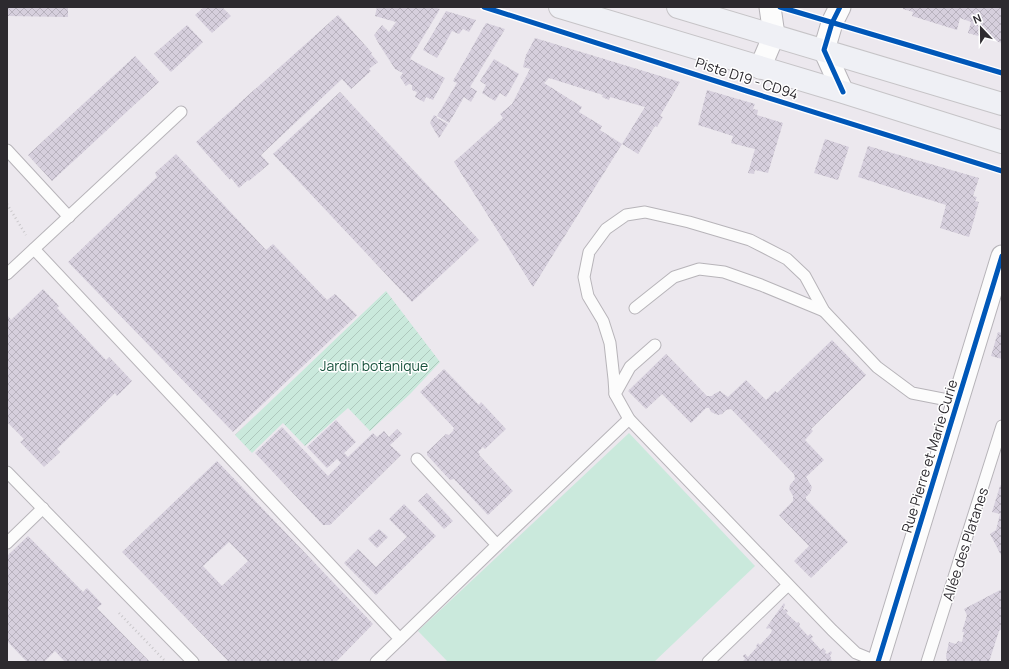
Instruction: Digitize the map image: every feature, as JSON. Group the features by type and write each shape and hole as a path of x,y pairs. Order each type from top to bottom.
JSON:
{"main road":[{"path":"560,7 843,92 1002,142"},
{"path":"678,7 1002,104"}],"street":[{"path":"760,68 774,35 770,7"},
{"path":"840,7 832,23 824,50 843,92"},
{"name":"Rue Pierre et Marie Curie","path":"878,662 1002,256"}],"lane":[{"path":"7,274 181,112"},
{"path":"7,150 69,217"},
{"path":"878,662 856,653 629,419 615,394 610,343 603,321 588,296 584,277 589,252 606,229 626,215 645,212 689,222 750,240 787,259 805,276 824,311 877,367 912,393 958,402"},
{"path":"34,249 400,639"},
{"path":"635,308 674,277 699,269 724,272 761,285 824,311"},
{"path":"615,394 630,367 655,344"},
{"path":"376,662 497,544 629,419"},
{"name":"Allée des Platanes","path":"927,662 1002,426"},
{"path":"417,459 497,544"},
{"path":"7,472 193,662"},
{"path":"7,542 43,508"},
{"path":"708,662 788,584"}],"path":[{"path":"7,204 34,249"}],"green space":[{"name":"Jardin botanique","path":"386,291 440,362 410,394 370,431 348,408 305,446 283,423 252,453 235,435"},
{"path":"629,433 755,566 654,662 448,662 418,631"}],"building":[{"path":"7,7 68,7 68,17 7,16"},
{"path":"204,7 222,7 231,16 212,33 195,15"},
{"path":"377,7 434,7 440,9 410,59 445,78 433,100 426,97 424,102 415,97 417,92 412,90 412,85 409,84 406,86 400,77 403,73 395,69 379,44 374,35 382,25 389,32 396,22 375,16"},
{"path":"903,7 1002,7 1002,43 968,33 971,22 960,18 957,30 912,16 913,12 903,9"},
{"path":"446,11 476,20 469,32 463,29 459,34 452,31 437,58 423,50"},
{"path":"338,15 372,53 371,54 378,62 369,69 371,71 351,89 342,79 261,155 269,164 239,188 196,142"},
{"path":"486,23 505,29 470,87 477,91 471,102 464,97 449,123 437,116 457,83 453,81"},
{"path":"187,25 203,42 171,72 154,54"},
{"path":"535,38 680,82 660,116 663,117 657,127 655,126 638,154 622,144 533,287 454,162 503,118 500,114 512,104 530,69 523,67 526,55","holes":["549,78 603,95 602,97 609,100 610,97 645,107 622,144 600,130 602,126 579,112 582,107 544,83"]},
{"path":"135,56 159,82 52,181 28,155"},
{"path":"494,59 519,74 506,97 500,93 495,101 482,93 486,85 480,81"},
{"path":"707,90 755,104 753,109 758,110 757,115 783,123 768,173 755,170 754,174 748,173 755,149 731,143 733,136 698,125"},
{"path":"340,92 479,240 412,302 273,154"},
{"path":"434,115 448,124 439,138 430,123"},
{"path":"825,139 849,147 838,180 814,173"},
{"path":"868,146 979,178 973,196 977,197 975,201 979,202 969,237 940,228 946,205 858,177"},
{"path":"176,154 266,250 273,244 327,300 335,294 357,315 233,432 68,262 157,177 155,173"},
{"path":"43,289 59,306 57,308 106,360 109,357 132,381 117,396 115,393 57,449 60,452 44,467 20,442 24,439 7,422 7,318 8,316 11,320"},
{"path":"998,332 1002,333 1002,359 991,356"},
{"path":"832,340 866,375 811,429 813,431 805,440 824,460 806,477 812,487 806,499 848,542 811,578 794,561 809,546 779,515 793,501 793,496 789,489 790,485 795,479 794,474 731,409 718,415 711,412 709,408 706,408 691,423 662,394 646,409 628,391 666,354 707,396 712,396 720,391 728,397 746,380 766,400 775,391 777,393"},
{"path":"444,369 479,405 481,402 506,429 485,449 483,447 478,452 480,454 479,455 513,491 488,515 454,479 450,480 427,455 427,452 446,434 449,435 454,428 420,392"},
{"path":"336,420 356,442 344,453 348,457 373,433 377,437 384,431 389,437 397,429 402,434 390,445 401,455 330,525 323,525 255,453 282,427 328,476 341,463 337,459 327,468 307,447"},
{"path":"217,461 373,624 336,662 229,662 122,552","holes":["229,542 248,561 222,586 203,566"]},
{"path":"1002,483 1002,557 990,534 996,530 1000,514 992,512"},
{"path":"427,493 453,521 444,529 418,501"},
{"path":"404,504 436,536 376,595 344,563 358,549 376,567 407,537 389,519"},
{"path":"379,529 388,537 377,548 368,539"},
{"path":"28,536 83,592 87,588 102,604 97,608 150,662 65,662 55,651 44,662 27,662 7,641 7,556"},
{"path":"1002,589 1002,629 999,631 989,662 947,661 946,656 949,642 956,644 958,641 962,642 964,632 962,632 967,615 964,609"},
{"path":"784,603 785,605 783,609 788,611 786,613 800,624 799,626 808,636 810,634 813,637 811,639 821,650 823,648 827,654 831,651 832,653 830,655 832,662 742,662 745,659 743,656 745,654 748,657 757,647 756,646 758,643 760,645 771,633 772,630 766,628"}],"cycle path":[{"name":"Piste D19 - CD94","path":"484,7 1002,171"},
{"path":"780,7 1002,73"},
{"path":"840,7 832,23 824,50 843,92"},
{"path":"878,662 1002,256"}]}
